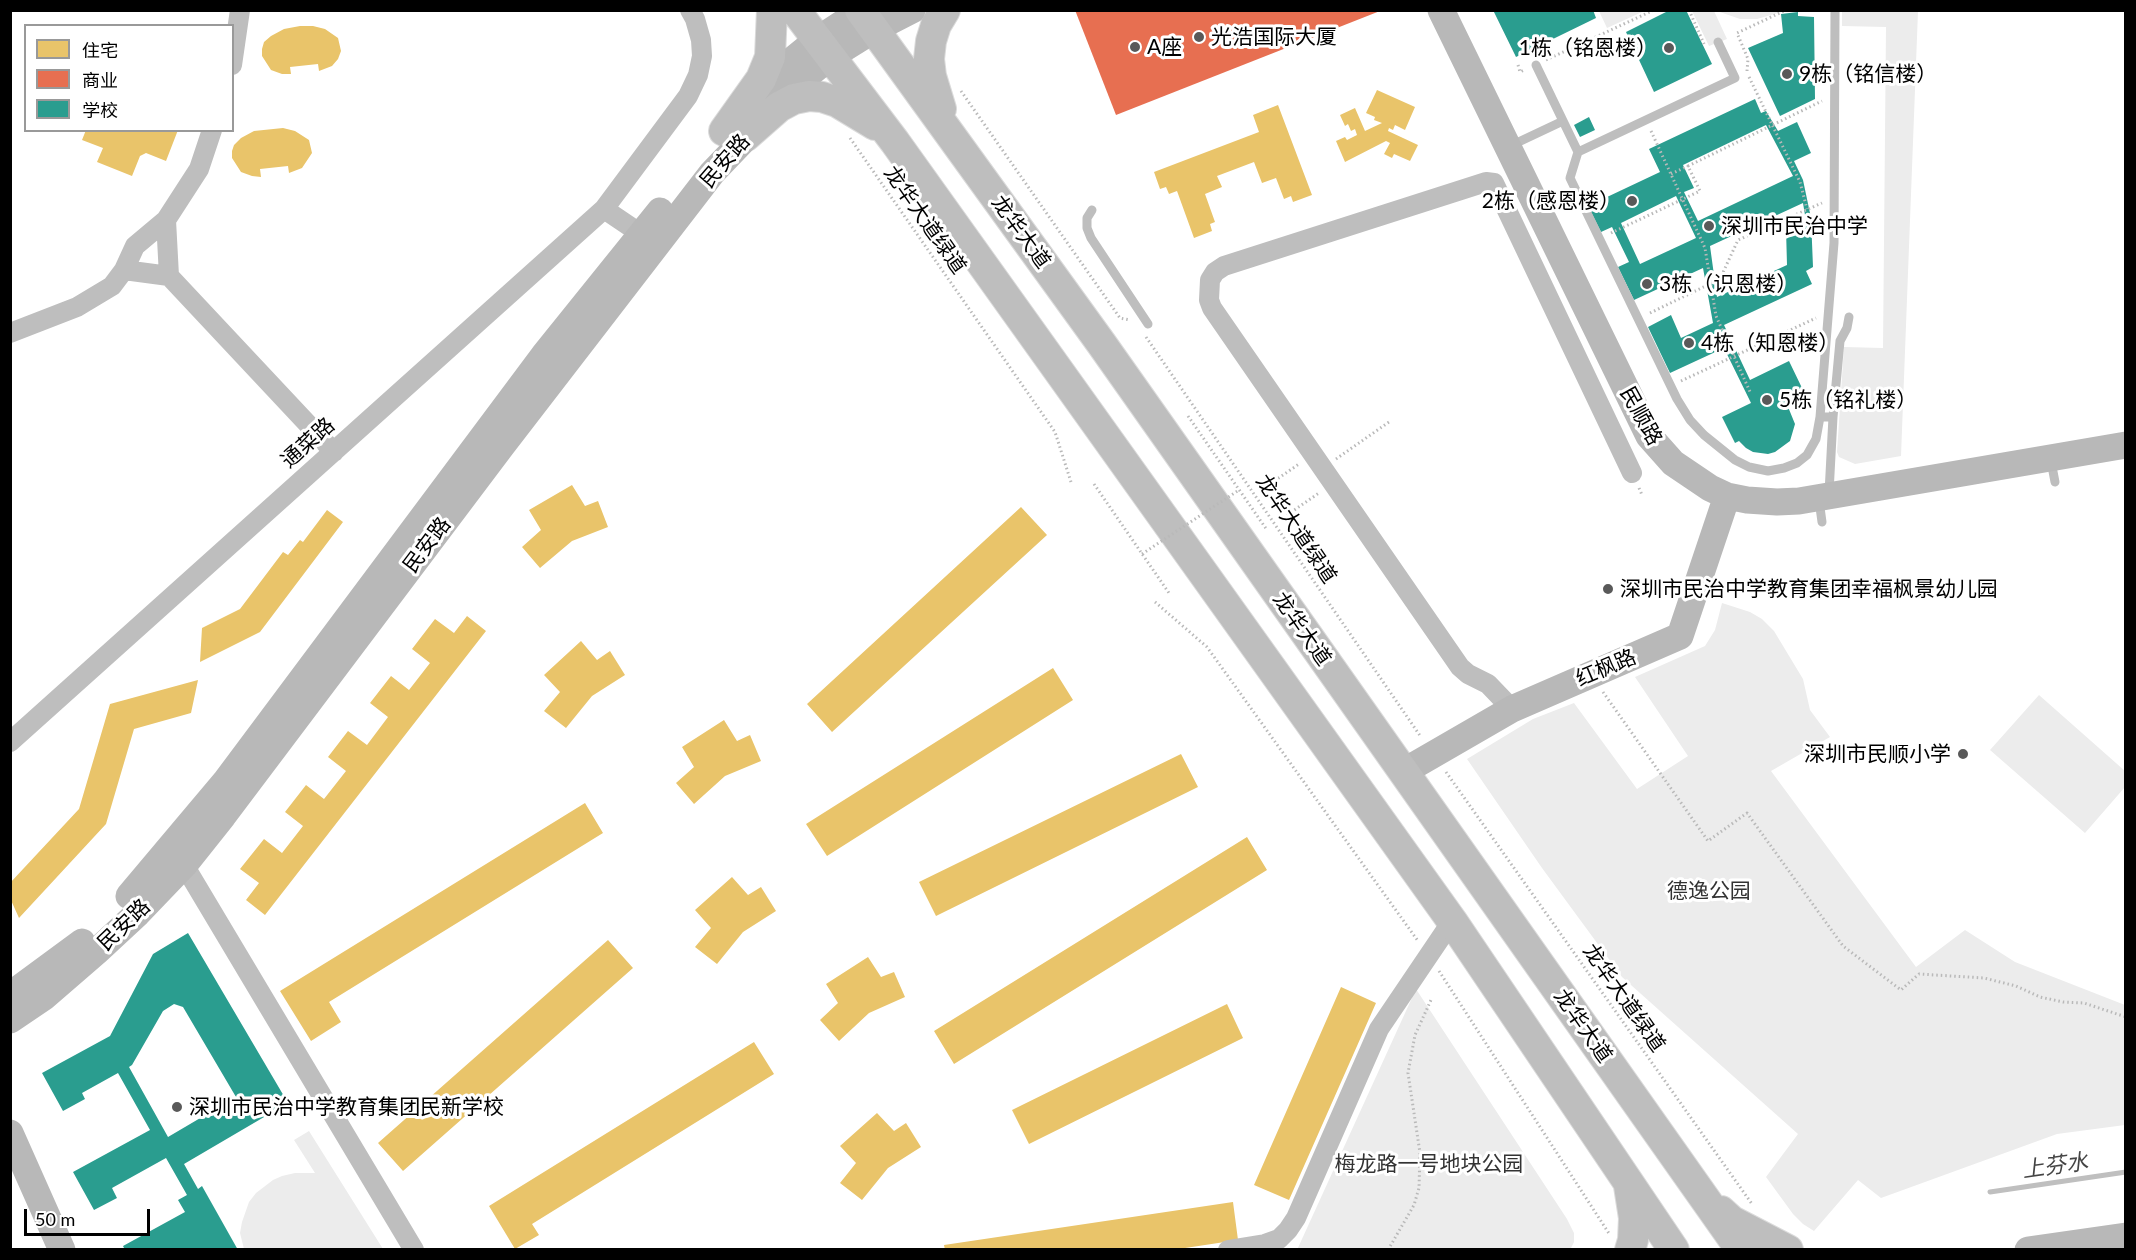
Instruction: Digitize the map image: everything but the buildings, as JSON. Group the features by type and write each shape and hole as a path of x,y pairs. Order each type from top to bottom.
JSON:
{"main road":[{"path":"735,134 770,57 772,10"},
{"path":"795,10 895,142 1452,921 1674,1250"},
{"name":"民安路","path":"10,1020 44,997 138,913 184,864 223,816 501,447 712,173 735,134 748,101 779,71 824,48 865,15 912,10"},
{"path":"945,10 936,25 929,59 931,76 950,134"},
{"name":"民顺路","path":"1441,10 1649,436 1673,463 1710,488 1727,496 1747,500 1823,505 2053,470 2126,445"},
{"name":"龙华大道","path":"865,15 1094,333 1740,1250"},
{"path":"735,134 794,99 822,97 837,102 871,122 895,142"},
{"name":"民安路","path":"10,995 74,949 139,887 225,782 544,356 641,234 735,134"},
{"name":"红枫路","path":"1403,772 1512,709 1680,636 1727,496"},
{"path":"10,1133 62,1250"},
{"path":"1621,1243 1633,1240 1634,1218 1629,1183"},
{"path":"1703,1196 1732,1221 1788,1250"},
{"path":"2028,1250 2126,1236"}],"street":[{"path":"234,51 240,10"},
{"name":"通菜路","path":"10,742 604,208 688,96 698,75 702,56 701,40 690,10"},
{"path":"10,333 77,307 112,286 124,270 135,246 166,220 199,169 211,132"},
{"path":"1512,709 1488,684 1468,674 1460,667 1212,308 1209,300 1210,280 1215,272 1224,267 1490,182 1497,187 1632,473"},
{"path":"604,208 641,234"},
{"path":"166,220 170,276 334,452"},
{"path":"124,270 170,276"},
{"path":"184,864 414,1250"},
{"path":"1228,1250 1279,1239 1288,1230 1296,1218 1379,1029 1452,921"}],"lane":[{"path":"1536,65 1578,152 1570,178 1671,386 1690,420 1723,452 1749,467 1768,471 1797,463 1807,455 1812,446 1820,417 1834,243 1835,10"},
{"path":"1578,152 1735,78 1718,42"},
{"path":"1508,147 1563,121"},
{"path":"1092,210 1087,218 1087,228 1091,238 1146,328"},
{"path":"1823,505 1840,341 1847,328 1849,317"},
{"path":"1820,417 1833,417"}],"path":[{"path":"1518,65 1520,72 1654,10"},
{"path":"1786,10 1737,33 1748,59 1747,72 1800,182 1807,209"},
{"path":"960,89 1120,318 1135,321"},
{"path":"1671,174 1835,95"},
{"path":"1645,120 1705,248 1716,316 1751,394"},
{"name":"龙华大道绿道","path":"849,137 1055,432 1071,482"},
{"path":"1599,239 1700,191 1688,166"},
{"path":"1638,319 1720,279 1738,240 1834,197"},
{"path":"1671,386 1829,312"},
{"name":"龙华大道绿道","path":"1146,328 1424,743"},
{"path":"1188,416 1267,530"},
{"path":"1287,515 1323,469 1389,422"},
{"path":"1267,486 1323,469"},
{"path":"1094,484 1169,593"},
{"path":"1142,554 1239,490"},
{"path":"1155,602 1207,647 1415,937"},
{"path":"1599,686 1708,842 1747,813 1843,946 1901,990 1919,974 1984,978 2016,986 2040,997 2063,1002 2084,1003 2126,1017"},
{"name":"龙华大道绿道","path":"1441,766 1754,1206"},
{"path":"1440,973 1621,1243"},
{"path":"1388,1250 1414,1205 1419,1188 1420,1153 1408,1073 1415,1035 1431,1000"}],"green space":[{"path":"1641,10 1642,12 1607,28 1599,11"},
{"path":"1692,11 1714,11 1727,39 1709,46"},
{"path":"1717,11 1785,11 1757,19 1740,19"},
{"path":"1842,11 1918,11 1901,456 1855,464 1839,457 1837,452 1844,347 1883,348 1886,27 1842,26"},
{"name":"德逸公园","path":"1722,603 1750,612 1762,619 1774,631 1803,679 1810,710 1830,737 1771,771 1916,967 1965,930 2015,962 2125,1005 2125,1125 2057,1134 1881,1198 1858,1180 1814,1231 1793,1214 1766,1177 1798,1134 1622,977 1542,868 1467,759 1533,719 1574,703 1637,789 1688,756 1635,677 1705,646 1715,630"},
{"path":"2039,695 2125,771 2125,787 2085,833 1990,750"},
{"name":"梅龙路一号地块公园","path":"1416,989 1567,1219 1574,1233 1574,1242 1570,1250 1297,1250"},
{"path":"309,1131 383,1249 244,1249 240,1233 242,1222 249,1202 256,1193 282,1176 295,1173 315,1173 294,1140"}],"waterway":[{"name":"上芬水","path":"1990,1192 2126,1172"}],"place":[{"name":"光浩国际大厦","path":"1199,37"},
{"name":"A座","path":"1135,47"},
{"name":"1栋（铭恩楼）","path":"1669,48"},
{"name":"9栋（铭信楼）","path":"1787,74"},
{"name":"2栋（感恩楼）","path":"1632,201"},
{"name":"深圳市民治中学","path":"1709,226"},
{"name":"3栋（识恩楼）","path":"1647,284"},
{"name":"4栋（知恩楼）","path":"1689,343"},
{"name":"5栋（铭礼楼）","path":"1767,400"},
{"name":"深圳市民治中学教育集团幸福枫景幼儿园","path":"1608,589"},
{"name":"深圳市民顺小学","path":"1963,754"},
{"name":"深圳市民治中学教育集团民新学校","path":"177,1107"}]}
